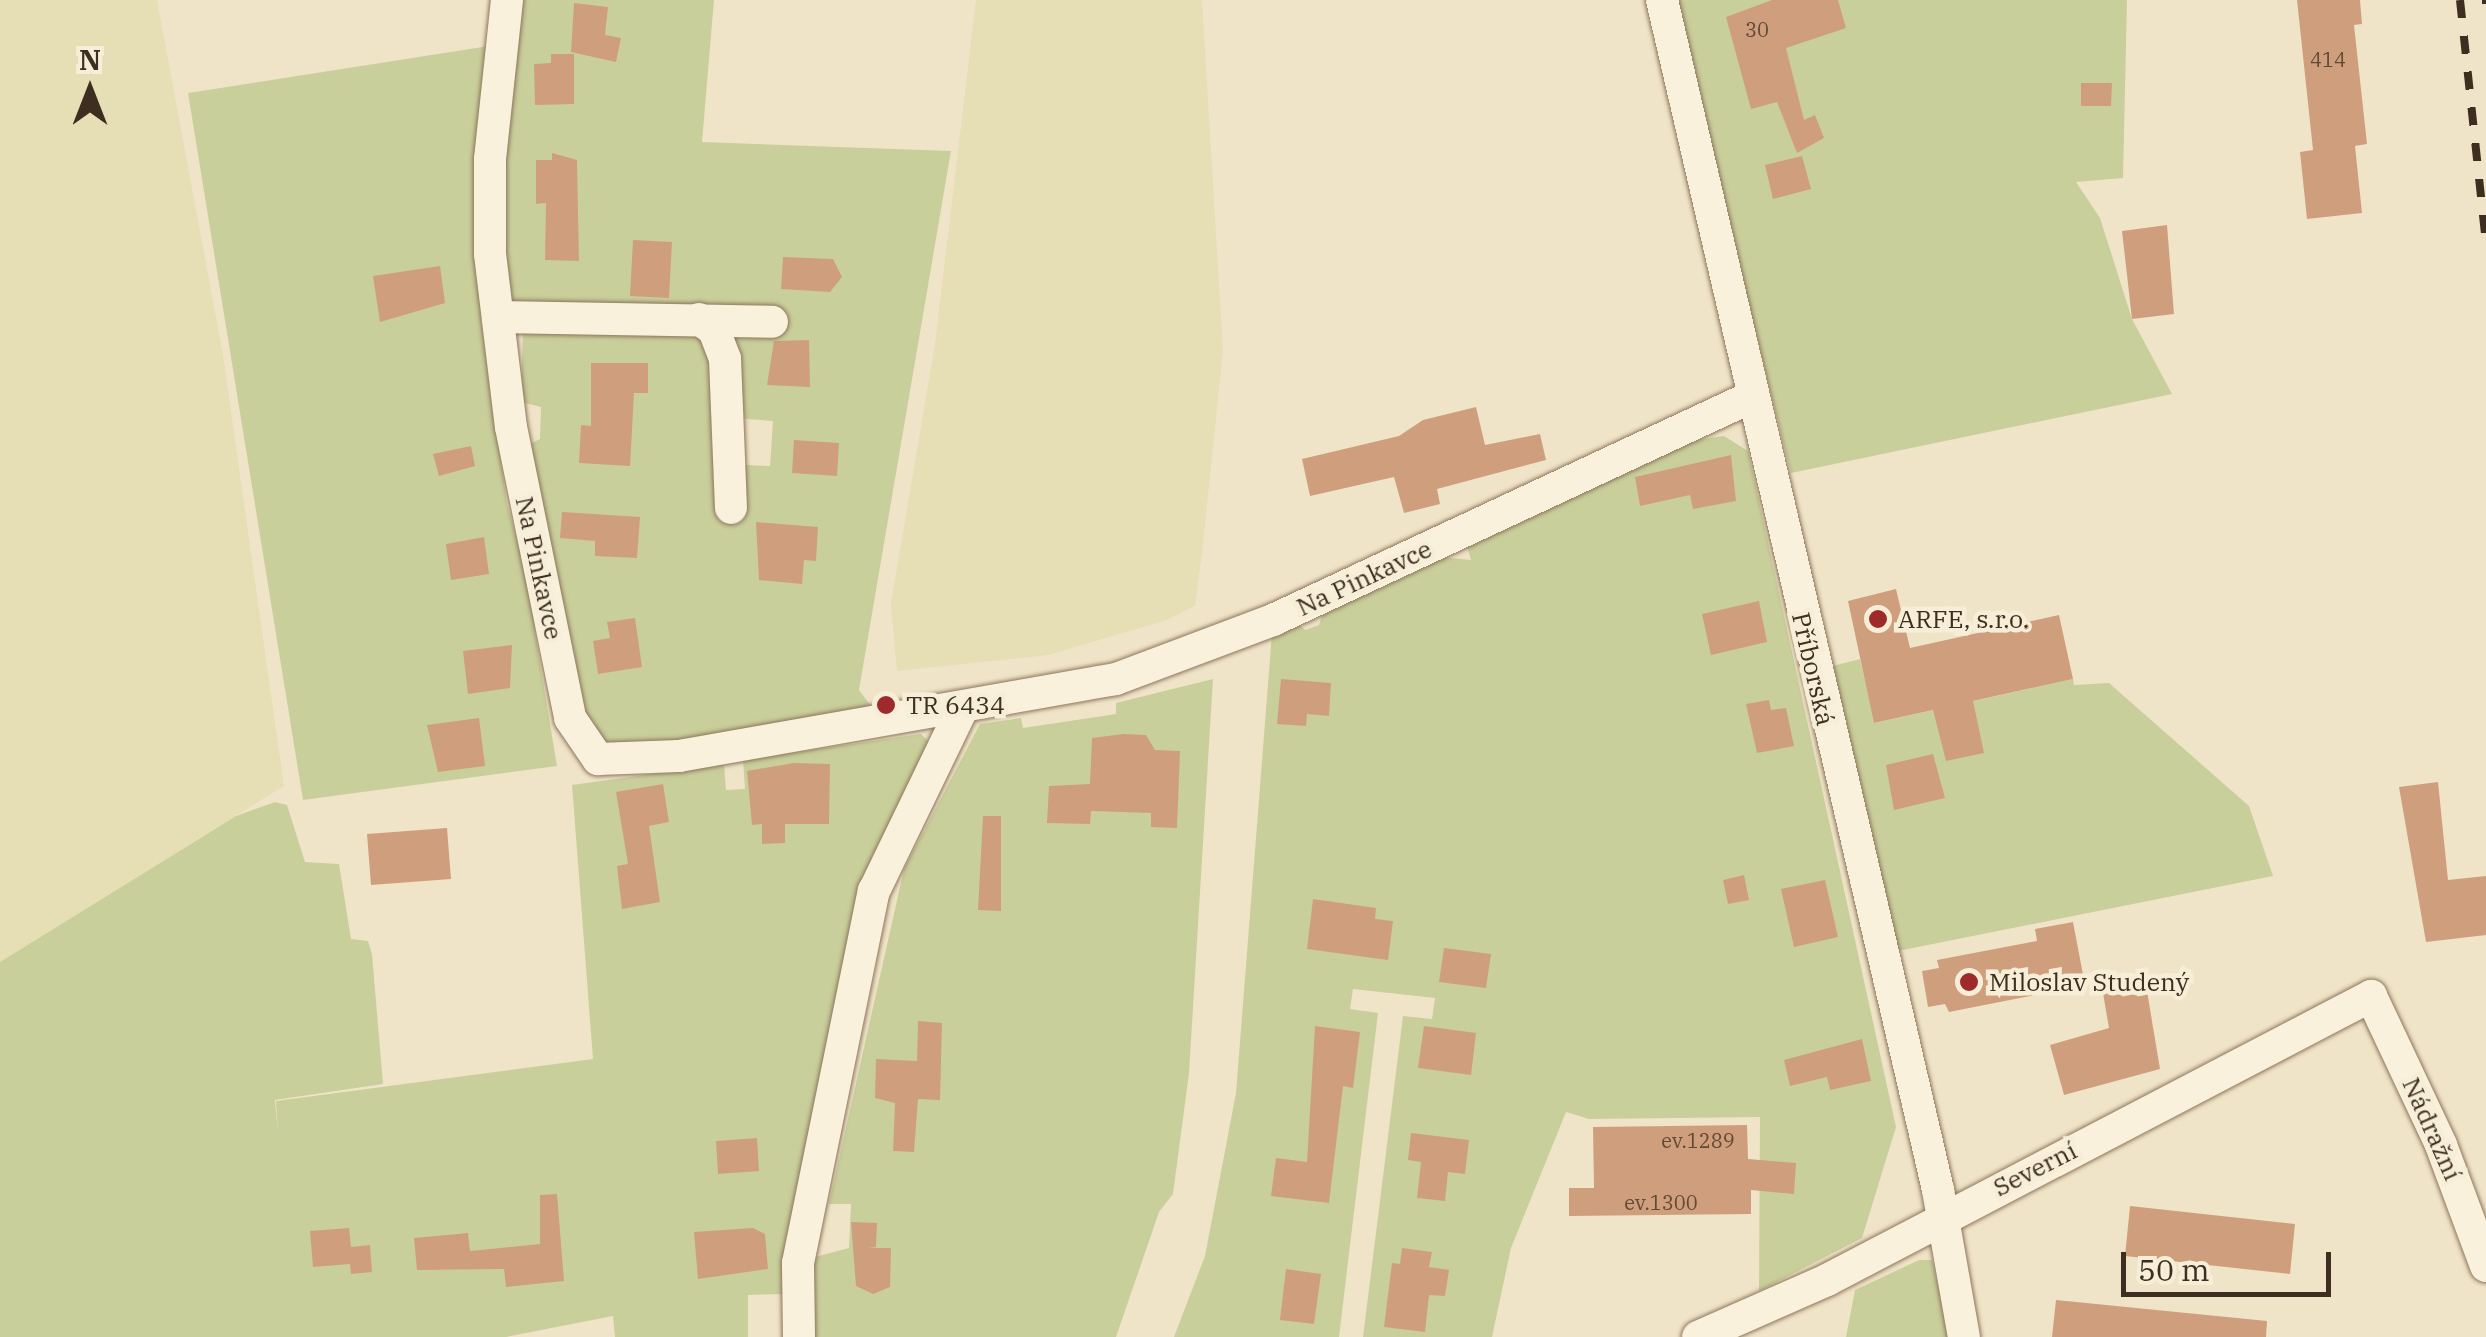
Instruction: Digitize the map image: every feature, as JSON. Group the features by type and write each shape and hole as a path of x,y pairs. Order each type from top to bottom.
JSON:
{"street":[{"name":"Na Pinkavce","path":"507,0 488,196 498,317 523,494 570,718 587,751 612,763 679,756 962,709 1116,678 1273,620 1749,398"},
{"name":"Příborská","path":"1662,0 1749,398 1942,1218 1964,1337"},
{"path":"498,317 772,322"},
{"path":"699,319 714,330 726,359 732,508"},
{"path":"799,1337 798,1263 874,891 962,709"},
{"name":"Severní","path":"1698,1337 1942,1218 2370,996"},
{"name":"Nádražní","path":"2370,996 2441,1146 2486,1266"}],"shaded area":[{"path":"0,0 157,0 223,355 284,786 0,962"},
{"path":"976,0 1202,0 1223,351 1202,553 1195,606 1167,620 1048,655 897,671 891,603 935,344"}],"green space":[{"path":"523,0 714,0 702,142 951,151 859,690 878,715 613,749 589,732 527,445 540,439 541,407 521,402 523,328 704,333 742,465 770,466 773,421 745,419 728,327 781,330 788,314 507,305 501,135"},
{"path":"1673,0 2127,0 2123,178 2076,182 2100,218 2132,319 2172,394 1791,473"},
{"path":"489,46 481,320 507,504 540,625 534,627 557,766 303,800 188,93"},
{"path":"1724,436 1748,451 1896,1127 1862,1238 1759,1291 1760,1117 1589,1119 1566,1112 1511,1248 1492,1337 1363,1337 1403,1016 1432,1019 1435,998 1353,989 1350,1009 1378,1013 1339,1337 1174,1337 1205,1256 1236,1093 1272,633 1296,622 1305,630 1319,625 1323,612 1442,557 1471,560 1466,543 1687,441"},
{"path":"1860,659 1875,723 2073,679 2074,685 2109,683 2249,806 2273,876 1898,951 1833,666"},
{"path":"1213,679 1189,1073 1173,1194 1159,1212 1116,1337 812,1337 811,1258 849,1248 851,1204 829,1204 904,869 980,724 1021,718 1023,728 1116,714 1116,703"},
{"path":"921,734 931,744 871,877 784,1294 748,1295 748,1337 615,1337 613,1316 506,1337 0,1337 0,962 236,816 275,802 287,805 305,862 339,864 351,939 368,941 372,954 383,1084 275,1100 278,1134 276,1101 593,1059 572,785 724,764 726,790 745,789 743,760"},
{"path":"1919,1260 1932,1260 1950,1337 1846,1337 1855,1290"}],"building":[{"path":"1772,0 1838,0 1846,28 1786,48 1804,120 1815,115 1824,138 1797,153 1777,102 1751,109 1726,17"},
{"path":"2297,0 2360,0 2362,24 2354,25 2367,144 2355,146 2362,213 2307,219 2300,152 2313,150"},
{"path":"574,3 608,7 605,35 621,38 616,62 571,52"},
{"path":"551,54 574,54 574,104 535,105 534,64 551,63"},
{"path":"2081,83 2112,83 2111,106 2081,106"},
{"path":"552,153 577,160 579,261 545,260 546,203 536,204 536,160 552,160"},
{"path":"1802,156 1811,189 1773,199 1765,165"},
{"path":"2167,225 2174,314 2132,319 2122,231"},
{"path":"633,240 672,242 669,298 630,296"},
{"path":"783,257 833,259 842,277 830,292 781,289"},
{"path":"440,266 445,303 380,322 373,276"},
{"path":"809,340 810,387 767,385 774,341"},
{"path":"591,363 648,363 648,393 634,393 630,466 579,463 581,425 591,426"},
{"path":"1476,407 1485,445 1540,434 1546,460 1437,489 1440,504 1404,513 1394,477 1310,496 1302,459 1399,436 1423,420"},
{"path":"794,440 839,443 837,476 792,473"},
{"path":"471,446 475,466 439,476 433,454"},
{"path":"1731,455 1736,501 1693,509 1690,495 1640,506 1635,477"},
{"path":"562,512 640,517 637,558 595,556 595,541 560,538"},
{"path":"756,522 818,527 816,561 804,560 802,584 759,580"},
{"path":"484,537 489,574 451,580 446,544"},
{"path":"1896,589 1910,648 2059,615 2073,679 1973,701 1984,753 1946,761 1933,710 1874,723 1848,601"},
{"path":"1759,601 1767,642 1711,655 1702,614"},
{"path":"635,618 642,667 598,674 593,641 610,638 607,622"},
{"path":"512,645 510,688 468,694 463,651"},
{"path":"1281,679 1331,683 1329,716 1307,714 1306,726 1277,724"},
{"path":"1769,700 1771,710 1786,708 1794,746 1757,753 1746,704"},
{"path":"479,718 485,766 438,772 427,725"},
{"path":"1146,735 1155,750 1180,751 1177,828 1151,827 1151,813 1091,811 1090,824 1047,823 1049,786 1090,784 1092,738"},
{"path":"1933,754 1945,798 1894,810 1886,765"},
{"path":"794,763 830,764 829,824 785,824 785,843 762,844 762,824 752,825 747,771"},
{"path":"2438,782 2448,880 2486,876 2486,935 2426,942 2399,787"},
{"path":"663,784 669,822 649,826 660,902 622,909 617,866 628,864 616,792"},
{"path":"983,816 1001,816 1001,911 978,910"},
{"path":"447,828 451,879 371,885 367,834"},
{"path":"1744,875 1749,900 1728,904 1723,880"},
{"path":"1825,880 1838,937 1794,947 1781,889"},
{"path":"1313,899 1376,908 1375,919 1393,921 1388,960 1307,949"},
{"path":"2073,922 2085,985 1949,1012 1945,1004 1928,1007 1922,971 1939,968 1937,960 2037,941 2035,929"},
{"path":"1444,948 1491,954 1486,988 1439,982"},
{"path":"2146,985 2160,1069 2064,1095 2050,1045 2109,1028 2103,993"},
{"path":"918,1021 942,1023 940,1100 918,1099 914,1152 893,1151 895,1103 875,1098 876,1059 917,1061"},
{"path":"1315,1026 1360,1032 1353,1088 1343,1086 1329,1203 1271,1196 1276,1158 1307,1162"},
{"path":"1424,1026 1476,1033 1471,1075 1418,1068"},
{"path":"1862,1039 1871,1081 1830,1090 1827,1077 1790,1086 1784,1060"},
{"path":"1747,1125 1748,1159 1796,1163 1794,1194 1751,1190 1751,1214 1569,1216 1569,1188 1594,1188 1593,1127"},
{"path":"1411,1133 1469,1140 1465,1174 1448,1172 1445,1201 1417,1198 1421,1162 1408,1160"},
{"path":"757,1138 759,1171 718,1174 716,1141"},
{"path":"557,1194 564,1281 506,1287 504,1269 417,1270 414,1238 468,1233 470,1251 540,1244 540,1195"},
{"path":"2130,1206 2295,1224 2290,1274 2125,1256"},
{"path":"851,1222 877,1223 876,1247 868,1248 891,1248 890,1287 873,1294 856,1286"},
{"path":"349,1228 351,1247 370,1245 372,1272 351,1274 350,1264 313,1267 310,1231"},
{"path":"753,1228 765,1234 768,1269 698,1279 694,1232"},
{"path":"1402,1248 1432,1252 1429,1267 1449,1270 1445,1296 1429,1295 1425,1332 1384,1327 1392,1263 1400,1264"},
{"path":"1286,1269 1321,1274 1314,1324 1280,1320"},
{"path":"2056,1300 2267,1321 2266,1337 2052,1337"}],"railway":[{"path":"2460,0 2486,243"}],"place":[{"name":"ARFE, s.r.o.","path":"1878,619"},
{"name":"TR 6434","path":"886,705"},
{"name":"Miloslav Studený","path":"1969,982"}]}
